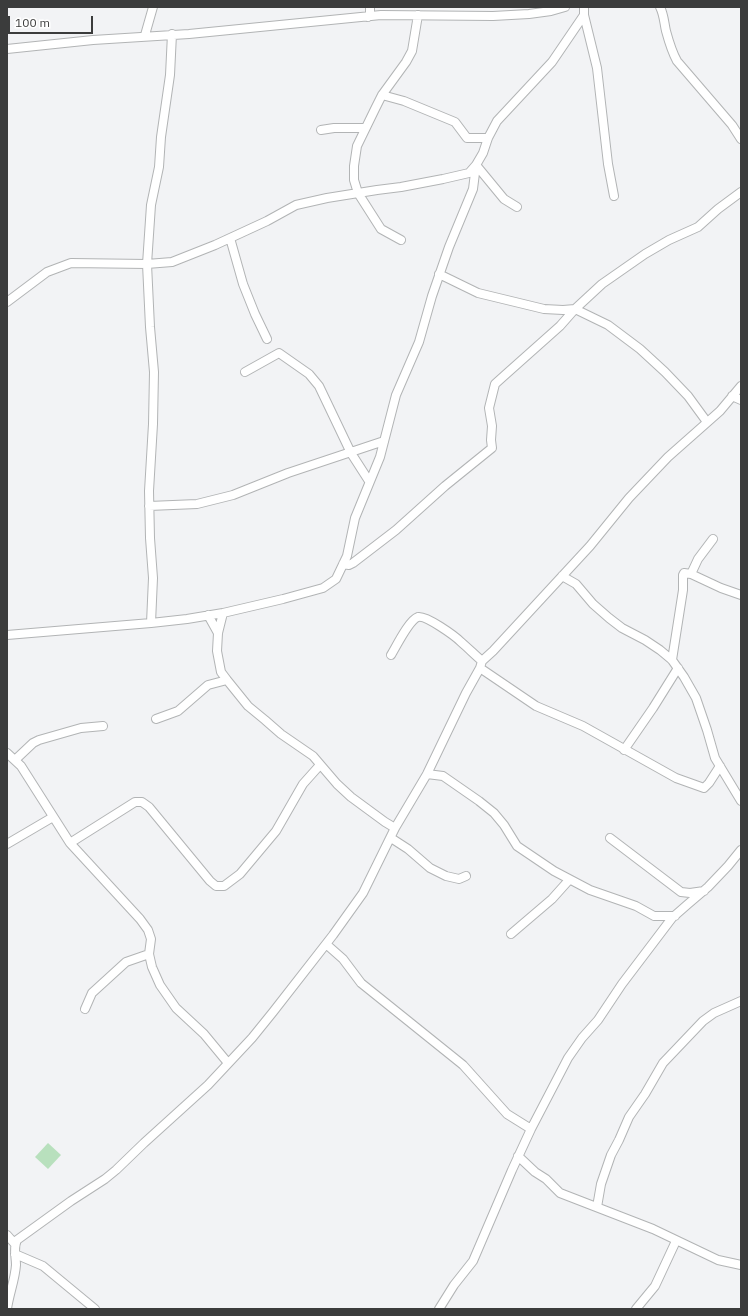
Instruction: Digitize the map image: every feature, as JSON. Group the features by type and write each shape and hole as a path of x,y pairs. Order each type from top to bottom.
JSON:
{"street":[{"path":"145,36 153,7"},
{"path":"368,16 370,14 370,7"},
{"path":"7,49 368,16 493,16 529,14 566,7"},
{"path":"660,7 665,19 672,51 677,61 732,125 741,139"},
{"path":"7,302 47,272 71,263 147,264 172,262 180,260 267,221 296,205 327,198 411,186 469,173 483,153 488,138 497,121 552,62 584,11"},
{"path":"584,11 597,68 608,164 614,196"},
{"path":"400,240 381,229 358,193 354,180 354,166 356,146 365,128 382,95 406,62 412,51 418,15"},
{"path":"151,623 152,578 149,506 154,372 147,264 150,205 159,167 161,136 170,75 172,34"},
{"path":"382,95 404,101 455,122 467,138 488,138"},
{"path":"321,130 334,128 365,128"},
{"path":"476,165 504,199 517,207"},
{"path":"7,635 151,623 223,613 323,588 336,579 347,556 355,518 380,457 396,395 419,342 439,274 473,189 476,165"},
{"path":"343,564 349,565 354,563 385,539 445,486 492,448 492,426 489,408 496,384 560,326 575,309 602,284 645,254 669,240 698,227 718,209 741,192"},
{"path":"230,238 244,284 255,314 267,340"},
{"path":"439,274 478,293 544,308 563,310 575,309 608,325 640,349 665,372 688,396 707,422"},
{"path":"244,372 278,353 309,374 320,386 351,453 369,481"},
{"path":"7,1309 14,1284 16,1267 15,1244 17,1240 71,1201 105,1180 208,1085 273,1012 326,944 363,893 395,828 427,774 481,665 590,546 629,498 668,457 720,411 741,386"},
{"path":"732,396 741,400"},
{"path":"149,506 197,504 233,495 288,473 384,441"},
{"path":"691,574 698,560 713,539"},
{"path":"672,660 683,590 683,575 686,573 691,574 721,588 741,595"},
{"path":"562,576 576,584 594,604 622,628 645,640 672,660 696,698 715,758 741,801"},
{"path":"223,613 218,633 217,651 221,672 227,680 254,710 281,734 313,756 351,797 395,828"},
{"path":"208,615 218,633"},
{"path":"391,655 410,624 422,617 461,641 481,665 536,706 583,726 676,778 704,788 720,766"},
{"path":"624,750 678,668"},
{"path":"156,719 178,711 208,685 227,680"},
{"path":"15,760 33,743 39,740 81,728 103,726"},
{"path":"7,753 21,766 70,843 144,924 151,939 150,954 155,976 176,1008 204,1034 228,1063"},
{"path":"70,843 135,802 142,802 149,807 210,881 216,886 224,886 240,874 272,836 303,784 320,765"},
{"path":"427,774 443,776 479,801 494,813 504,825 517,846 542,864 569,880 590,890 636,906 654,916 675,916"},
{"path":"7,844 53,817"},
{"path":"391,838 408,849 430,868 446,876 459,879 466,876"},
{"path":"610,838 681,892 690,893 704,890"},
{"path":"439,1309 454,1285 473,1260 518,1156 568,1058 582,1038 598,1020 622,984 675,916 728,866 741,850"},
{"path":"511,934 552,899 569,880"},
{"path":"326,944 343,959 361,983 463,1065 507,1114 531,1130"},
{"path":"84,1009 92,993 126,962 150,954"},
{"path":"597,1207 601,1184 611,1155 629,1117 664,1063 703,1021 714,1013 741,1001"},
{"path":"518,1156 535,1172 546,1179 560,1193 653,1229 718,1260 741,1265"},
{"path":"7,1235 15,1244"},
{"path":"636,1309 655,1286 676,1241"},
{"path":"15,1254 43,1266 95,1309"}],"green space":[{"path":"48,1143 61,1155 48,1169 35,1157"}]}
